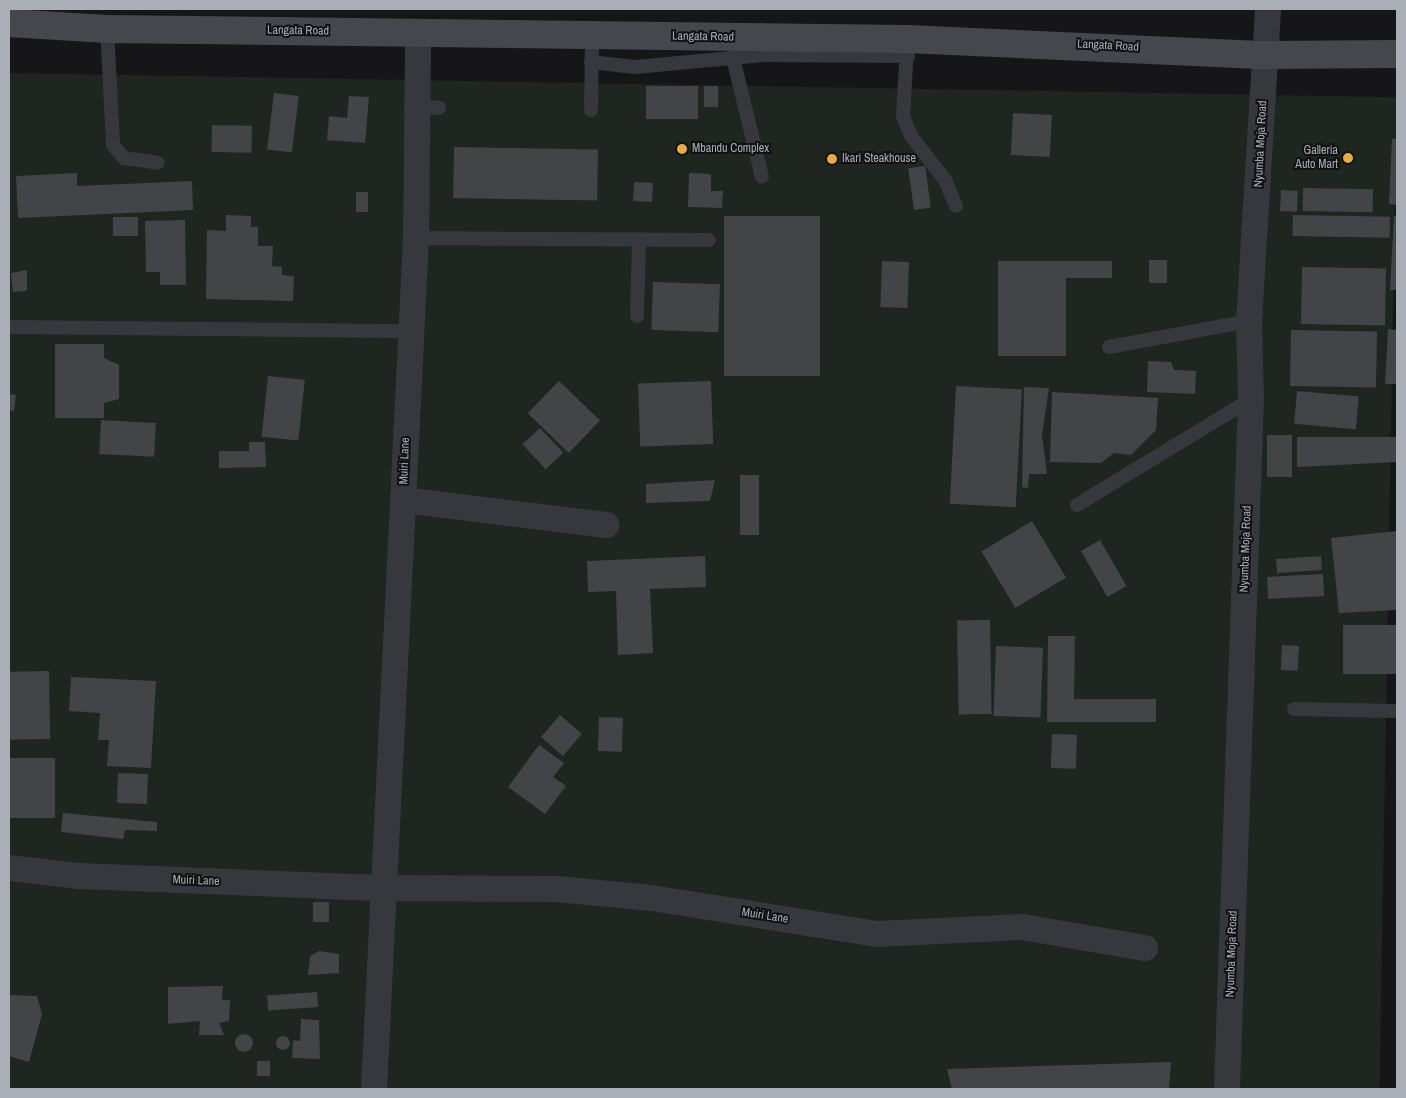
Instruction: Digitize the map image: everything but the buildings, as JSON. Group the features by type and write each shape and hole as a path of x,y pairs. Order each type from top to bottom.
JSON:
{"main road":[{"name":"Langata Road","path":"9,23 107,29 592,35 907,48 1266,55 1397,54"}],"street":[{"name":"Nyumba Moja Road","path":"1227,1089 1251,399 1249,321 1268,9"},
{"name":"Muiri Lane","path":"374,1089 403,500 409,331 427,108 418,33"},
{"path":"403,500 606,525"},
{"name":"Muiri Lane","path":"9,868 79,876 383,888 557,889 652,898 876,934 1022,926 1145,948"}],"lane":[{"path":"107,29 113,145 124,158 158,163"},
{"path":"591,110 592,35"},
{"path":"591,62 636,67 733,58 907,48 903,116 911,136 945,180 956,206"},
{"path":"733,58 762,177"},
{"path":"416,238 709,240"},
{"path":"636,316 639,239"},
{"path":"1109,347 1249,321"},
{"path":"9,327 409,331"},
{"path":"1077,504 1251,399"},
{"path":"1294,709 1397,711"}],"shaded area":[{"path":"9,73 1397,97 1379,1089 9,1089"}],"place":[{"name":"Mbandu Complex","path":"682,149"},
{"name":"Galleria Auto Mart","path":"1348,158"},
{"name":"Ikari Steakhouse","path":"832,159"}]}
